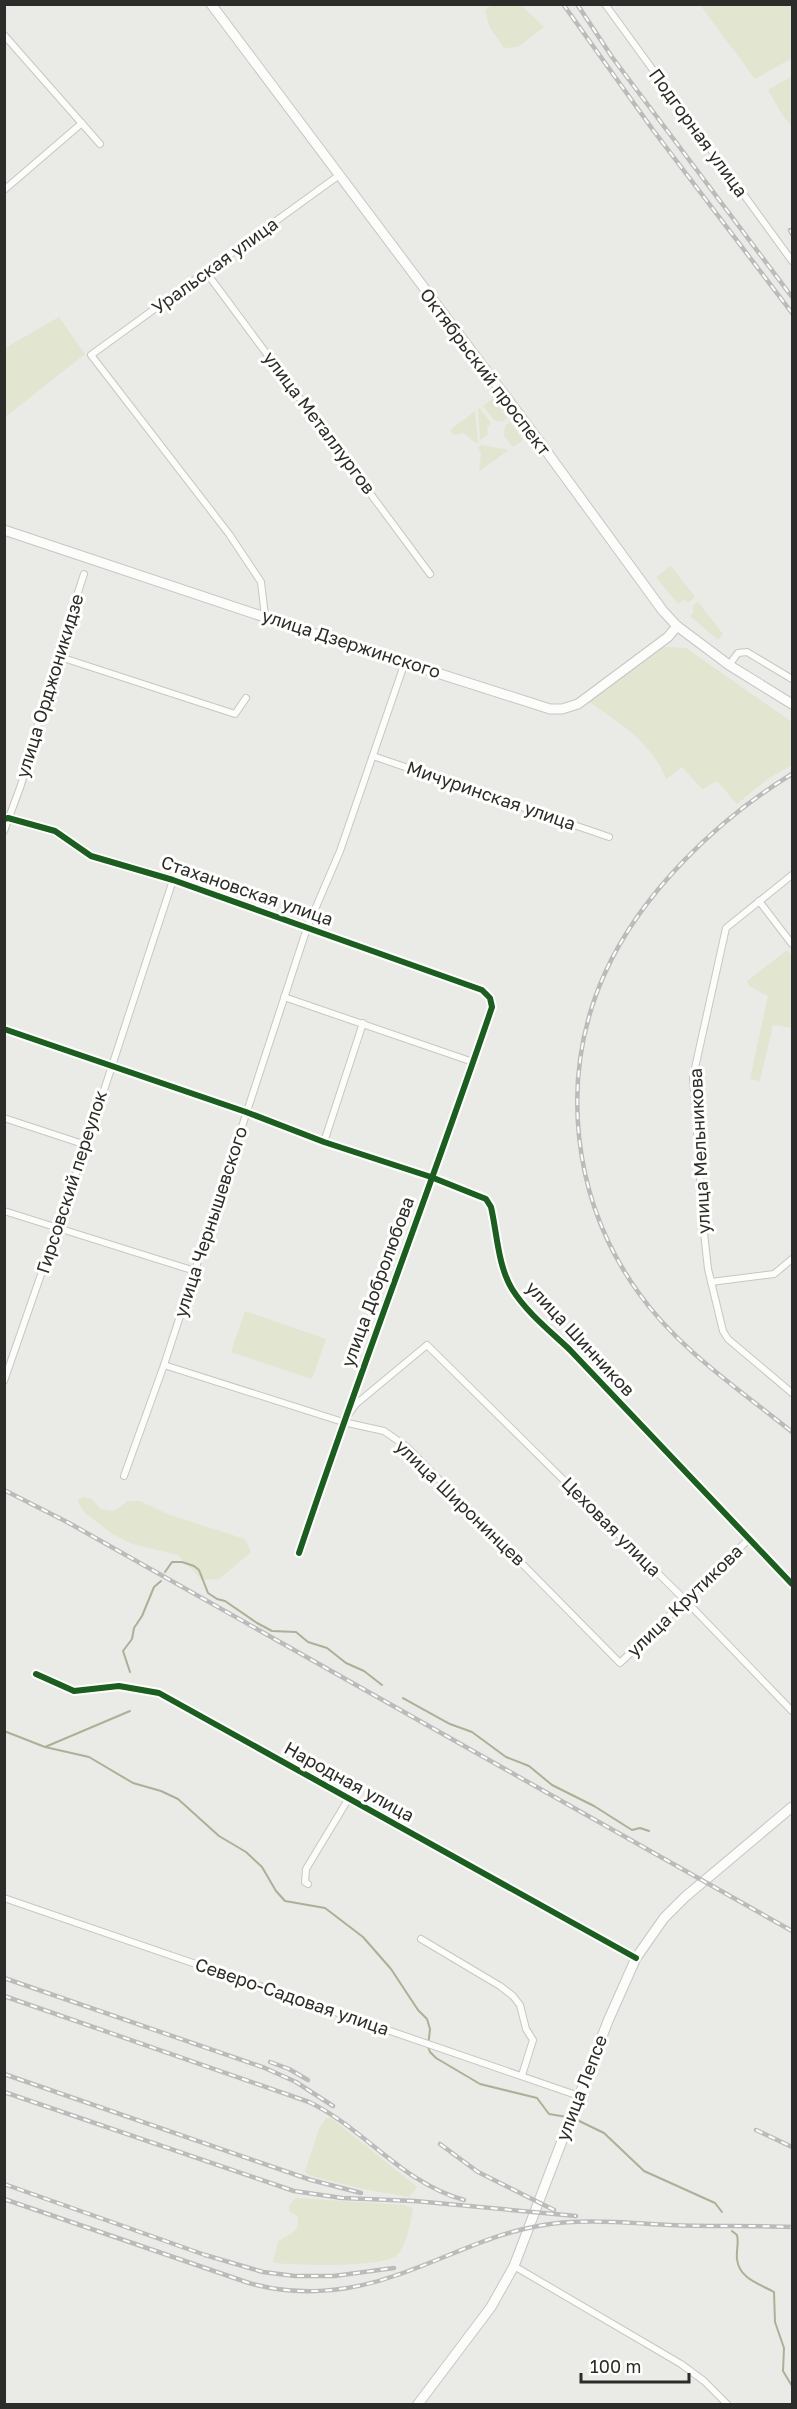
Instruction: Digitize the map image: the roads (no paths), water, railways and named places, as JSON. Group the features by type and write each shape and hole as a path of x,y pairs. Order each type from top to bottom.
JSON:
{"main road":[{"name":"Октябрьский проспект","path":"211,4 536,437 663,611 677,626 729,664 792,704"},
{"name":"улица Дзержинского","path":"4,530 550,709 562,709 578,704 668,637 677,626"},
{"name":"улица Лепсе","path":"418,2404 491,2307 514,2266 577,2100 619,1994 636,1958 664,1918 685,1897 792,1807"}],"street":[{"name":"Подгорная улица","path":"604,4 792,261"},
{"path":"4,35 100,144"},
{"path":"4,190 82,123"},
{"name":"Уральская улица","path":"265,616 261,582 230,534 91,355 338,176"},
{"name":"улица Металлургов","path":"206,273 430,574"},
{"name":"улица Орджоникидзе","path":"4,831 6,818 21,785 57,656 84,574"},
{"path":"729,664 738,654 747,652 792,679"},
{"path":"57,656 235,714 246,698"},
{"name":"улица Чернышевского","path":"124,1476 164,1365 307,928 340,851 405,662"},
{"name":"Мичуринская улица","path":"373,756 609,837"},
{"name":"Стахановская улица","path":"6,818 55,831 91,856 173,880 482,990"},
{"name":"улица Мельникова","path":"792,875 726,928 693,1077 704,1233 711,1282 723,1331 728,1339 792,1393"},
{"name":"Гирсовский переулок","path":"4,1381 86,1145 173,880"},
{"path":"759,901 792,944"},
{"name":"улица Добролюбова","path":"299,1553 343,1422 492,1007 490,998 482,990"},
{"path":"284,997 473,1062"},
{"path":"324,1142 363,1023"},
{"name":"улица Шинников","path":"4,1029 246,1112 324,1142 431,1177 486,1199 491,1207 503,1268 511,1288 534,1317 570,1350 792,1584"},
{"path":"4,1118 86,1145"},
{"path":"4,1211 195,1271"},
{"path":"711,1282 774,1274 792,1259"},
{"name":"Цеховая улица","path":"343,1422 356,1404 427,1345 686,1601 792,1711"},
{"name":"улица Широнинцев","path":"164,1365 343,1422 384,1431 407,1448 620,1663"},
{"name":"улица Крутикова","path":"620,1663 749,1539"},
{"name":"Народная улица","path":"36,1674 75,1691 119,1686 159,1693 636,1958"},
{"path":"308,1884 305,1882 306,1869 349,1798"},
{"name":"Северо-Садовая улица","path":"4,1898 522,2075 577,2100"},
{"path":"421,1939 500,1986 518,2001 526,2029 533,2040 522,2075"},
{"path":"514,2266 681,2364 704,2381 727,2404"}],"waterway":[{"path":"165,1572 172,1562 194,1566 199,1570 208,1593 217,1599 225,1601 272,1631 296,1632 308,1642 327,1648 346,1663 364,1671 382,1685"},
{"path":"130,1672 123,1651 132,1639 134,1628 142,1616 154,1587 161,1581"},
{"path":"403,1698 450,1724 472,1732 506,1757 529,1766 552,1785 594,1806 632,1830 640,1828 649,1831"},
{"path":"45,1747 130,1711"},
{"path":"4,1731 45,1747 89,1757 133,1783 161,1791 178,1799 219,1836 246,1852 262,1867 276,1891 285,1901 325,1908 363,1937 391,1969 418,2010 427,2019 430,2029 428,2047 436,2058 480,2084 537,2098 549,2114 567,2117"},
{"path":"573,2118 604,2133 644,2171 715,2203 722,2212"},
{"path":"732,2231 737,2235 737,2259 742,2271 751,2280 774,2292 775,2322 784,2348 783,2371 792,2386"}],"railway":[{"path":"563,4 653,130 792,313"},
{"path":"577,4 612,57 792,297"},
{"path":"790,230 792,234"},
{"path":"792,774 764,792 710,836 684,860 639,914 620,943 605,973 590,1013 581,1054 577,1095 579,1137 586,1178 598,1218 616,1256 638,1292 671,1332 690,1350 792,1432"},
{"path":"4,1490 69,1523 792,1931"},
{"path":"4,1978 265,2068 296,2082 333,2106"},
{"path":"4,1996 309,2102 348,2126 402,2169 442,2192 464,2200"},
{"path":"270,2062 289,2069 308,2080"},
{"path":"4,2074 311,2180 361,2193"},
{"path":"4,2092 294,2191 342,2198 415,2201 576,2216"},
{"path":"756,2130 792,2147"},
{"path":"440,2144 478,2172 554,2210"},
{"path":"4,2184 205,2255 263,2272 295,2276 334,2276 394,2268"},
{"path":"4,2199 249,2283 305,2291 342,2289 379,2281 501,2235 538,2226 570,2222 604,2222 685,2226 792,2227"}]}
